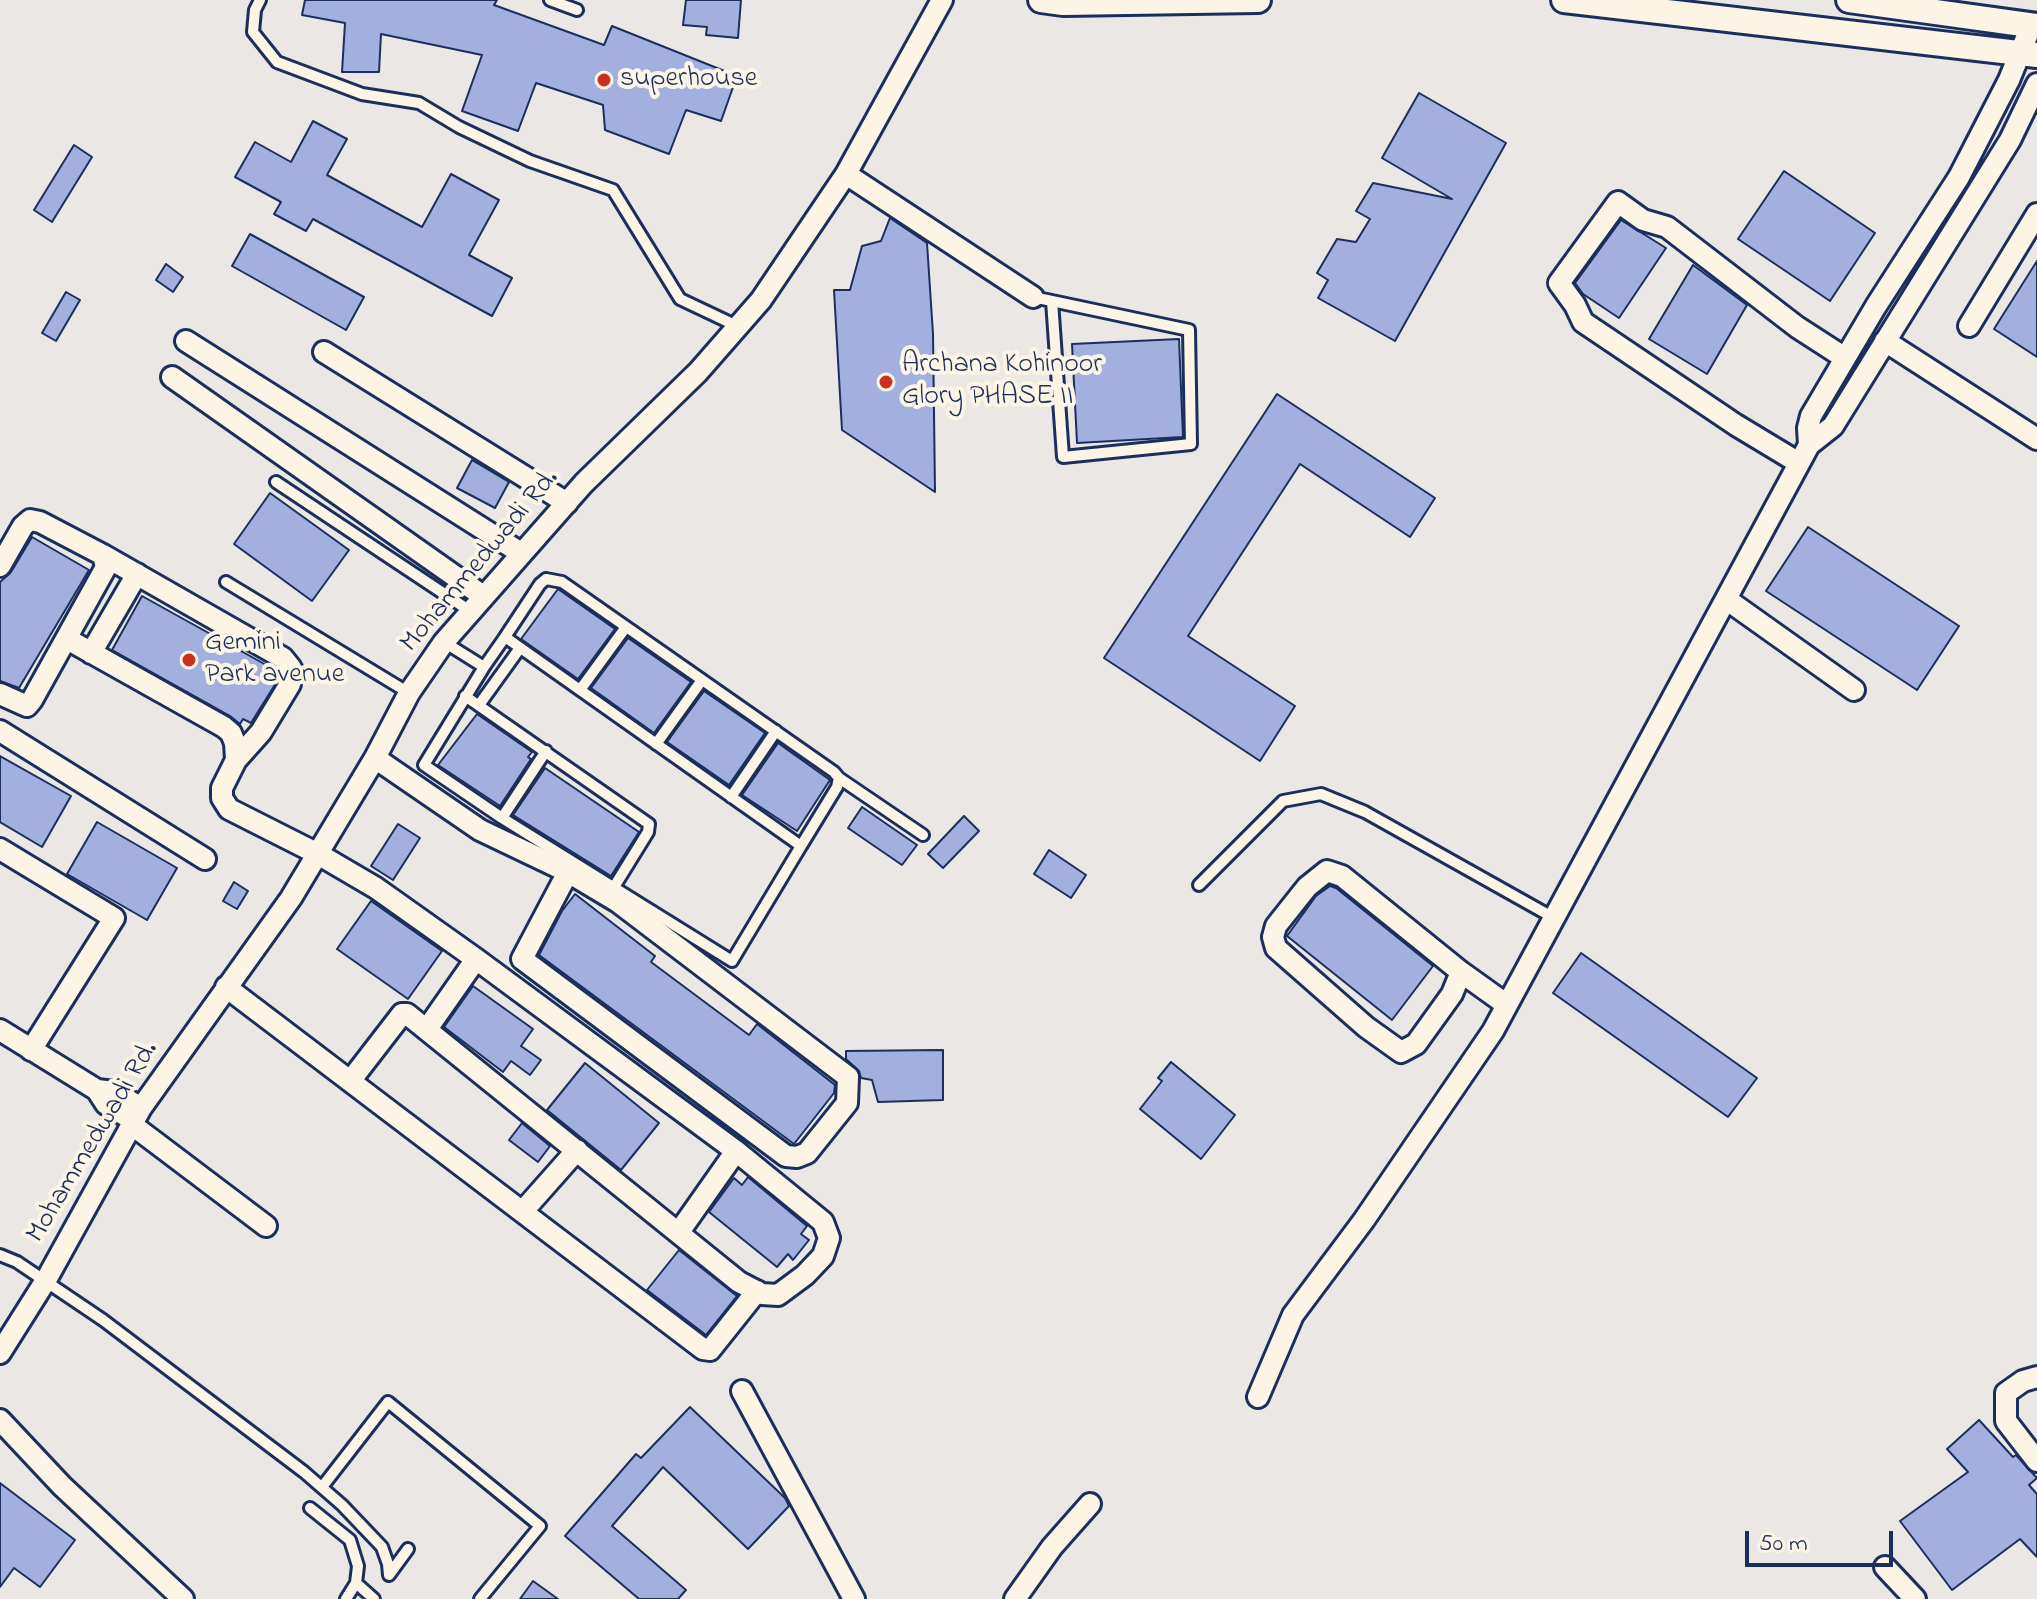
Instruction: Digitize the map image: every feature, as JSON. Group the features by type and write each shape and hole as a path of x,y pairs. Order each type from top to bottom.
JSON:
{"street":[{"name":"Mohammedwadi Rd.","path":"0,1353 46,1280 135,1117 291,898 375,758 409,693 444,642 567,503 698,372 761,300 846,174 942,0"},
{"path":"1041,0 1093,3 1258,0"},
{"path":"1564,0 2028,54"},
{"path":"1809,445 1811,416 1959,177 2028,54 2034,26 1849,0"},
{"path":"1258,1397 1293,1315 1372,1208 1493,1031 1809,445 1833,426 2010,140 2037,84"},
{"path":"846,174 1042,299"},
{"path":"1799,463 1736,425 1583,322 1559,283 1618,202 1643,220 1667,227 1797,327 1845,358"},
{"path":"1969,326 2037,214"},
{"path":"186,341 521,553"},
{"path":"1885,341 2037,439"},
{"path":"324,352 567,503"},
{"path":"172,377 477,603"},
{"path":"0,566 23,526 30,520 40,522 283,658 291,668 290,684 261,732 236,760 222,788 222,798 229,809 318,854 376,888 736,1151 823,1222 829,1238 823,1256 805,1275 778,1295 757,1291 739,1282 407,1014 402,1014 351,1080"},
{"path":"0,694 27,706 106,567 103,555"},
{"path":"91,653 137,574"},
{"path":"1726,599 1854,690"},
{"path":"67,639 224,727 235,743 236,760"},
{"path":"0,731 205,859"},
{"path":"375,758 480,830 568,872 618,902 848,1077 847,1103 807,1153 797,1157 786,1156 522,959 568,872"},
{"path":"0,849 114,918 31,1050"},
{"path":"1461,972 1452,994 1416,1044 1401,1052 1366,1027 1276,948 1273,937 1276,926 1307,887 1327,871 1342,876 1507,1005"},
{"path":"427,1029 476,959"},
{"path":"226,987 703,1349 710,1350 757,1291"},
{"path":"0,1030 97,1090 115,1092 135,1117 266,1226"},
{"path":"523,1211 577,1150"},
{"path":"679,1232 736,1151"},
{"path":"2037,1377 2023,1381 2006,1393 2006,1421 2037,1461"},
{"path":"742,1391 854,1599"},
{"path":"0,1420 62,1486 183,1599"},
{"path":"1015,1599 1052,1547 1090,1504"},
{"path":"1885,1567 1915,1599"}],"lane":[{"path":"260,0 255,10 253,32 277,62 362,94 419,103 459,127 530,161 613,190 680,299 737,326"},
{"path":"550,0 577,10"},
{"path":"1042,299 1189,330 1191,444 1063,457 1042,299"},
{"path":"276,482 477,603"},
{"path":"839,778 837,787 732,961 502,818 424,765 484,667 546,579 562,582 923,835"},
{"path":"226,582 409,693"},
{"path":"580,690 626,627"},
{"path":"505,637 801,846"},
{"path":"444,642 484,667"},
{"path":"479,705 520,648"},
{"path":"656,744 702,680"},
{"path":"465,696 649,824 648,832 614,887"},
{"path":"731,797 776,731"},
{"path":"502,818 546,751"},
{"path":"1199,885 1283,801 1321,794 1365,812 1554,918"},
{"path":"0,1255 46,1280 116,1330 322,1487 382,1547 389,1575 408,1549"},
{"path":"322,1487 388,1402 540,1526 480,1599"},
{"path":"310,1508 350,1540 358,1566 356,1583 346,1599"},
{"path":"356,1583 374,1599"}],"building":[{"name":"superhouse","path":"305,0 497,0 494,5 604,45 612,26 737,76 721,121 686,110 669,154 605,130 603,105 536,83 518,131 462,111 482,55 381,34 379,72 342,72 345,23 302,15"},
{"path":"686,0 741,0 738,38 706,35 707,27 683,25"},
{"path":"1419,93 1506,143 1395,341 1318,298 1328,280 1317,273 1337,239 1356,242 1370,219 1356,211 1373,183 1452,199 1382,158"},
{"path":"313,121 347,139 327,175 422,227 451,174 499,200 469,255 512,278 492,316 313,219 306,231 274,214 281,202 235,177 255,142 291,162"},
{"path":"74,145 92,157 52,222 34,210"},
{"path":"1784,171 1875,233 1830,301 1738,239"},
{"name":"Archana Kohinoor Glory PHASE II","path":"890,218 927,243 933,334 935,492 842,430 834,290 850,290 862,246 881,241"},
{"path":"1621,220 1666,248 1619,318 1583,294 1575,283"},
{"path":"250,234 364,297 346,330 232,266"},
{"path":"2037,261 2037,357 1994,329"},
{"path":"166,264 183,277 173,292 156,280"},
{"path":"1693,265 1747,305 1707,374 1649,339"},
{"path":"66,292 80,300 56,341 42,333"},
{"path":"1179,339 1183,437 1077,443 1072,344"},
{"path":"1277,394 1435,498 1410,537 1300,464 1188,636 1295,706 1260,761 1104,658"},
{"path":"472,460 509,482 495,508 457,488"},
{"path":"270,493 349,550 312,601 234,544"},
{"path":"1808,527 1959,626 1917,690 1766,591"},
{"path":"32,537 89,570 19,688 0,681 0,582 11,572"},
{"path":"558,589 615,629 578,679 521,639"},
{"name":"Gemini Park avenue","path":"142,596 268,666 263,676 276,683 251,723 243,719 240,724 112,650"},
{"path":"628,638 691,682 654,733 591,688"},
{"path":"704,691 765,733 729,785 667,742"},
{"path":"477,714 532,752 528,757 531,759 500,806 438,765"},
{"path":"778,743 830,780 797,831 742,795"},
{"path":"0,756 71,796 42,847 0,822"},
{"path":"545,768 639,832 611,876 513,815"},
{"path":"862,807 917,845 902,865 848,828"},
{"path":"964,816 979,831 943,868 928,854"},
{"path":"97,822 177,868 147,920 67,874"},
{"path":"398,824 420,838 393,880 371,866"},
{"path":"1049,850 1086,875 1071,898 1034,874"},
{"path":"234,882 248,891 237,909 223,901"},
{"path":"1330,886 1433,966 1392,1020 1287,936 1316,896"},
{"path":"575,894 655,956 651,962 749,1035 757,1024 835,1085 834,1093 794,1144 539,955 562,911"},
{"path":"371,901 442,951 408,999 337,949"},
{"path":"1581,953 1757,1078 1728,1117 1553,993"},
{"path":"473,986 533,1029 521,1046 541,1060 530,1075 511,1061 503,1072 444,1027"},
{"path":"943,1050 943,1100 878,1102 872,1080 861,1078 859,1071 846,1059 846,1051"},
{"path":"1171,1062 1235,1115 1201,1159 1140,1109 1162,1081 1158,1078"},
{"path":"585,1063 659,1123 621,1170 547,1110"},
{"path":"522,1123 550,1146 538,1162 509,1140"},
{"path":"748,1177 807,1226 801,1234 809,1240 793,1260 788,1254 777,1267 709,1212 734,1178 742,1185"},
{"path":"679,1250 737,1296 706,1335 647,1290"},
{"path":"690,1407 785,1498 789,1506 748,1549 663,1467 612,1526 686,1590 678,1599 639,1599 565,1536 636,1454 641,1458"},
{"path":"1979,1420 2037,1478 2029,1485 2037,1494 2037,1557 2020,1539 1952,1590 1900,1521 1968,1472 1947,1449"},
{"path":"0,1483 75,1540 40,1587 14,1568 0,1587"},
{"path":"533,1581 558,1599 520,1599"}],"place":[{"name":"superhouse","path":"604,80"},
{"name":"Archana Kohinoor Glory PHASE II","path":"886,382"},
{"name":"Gemini Park avenue","path":"189,660"}]}
